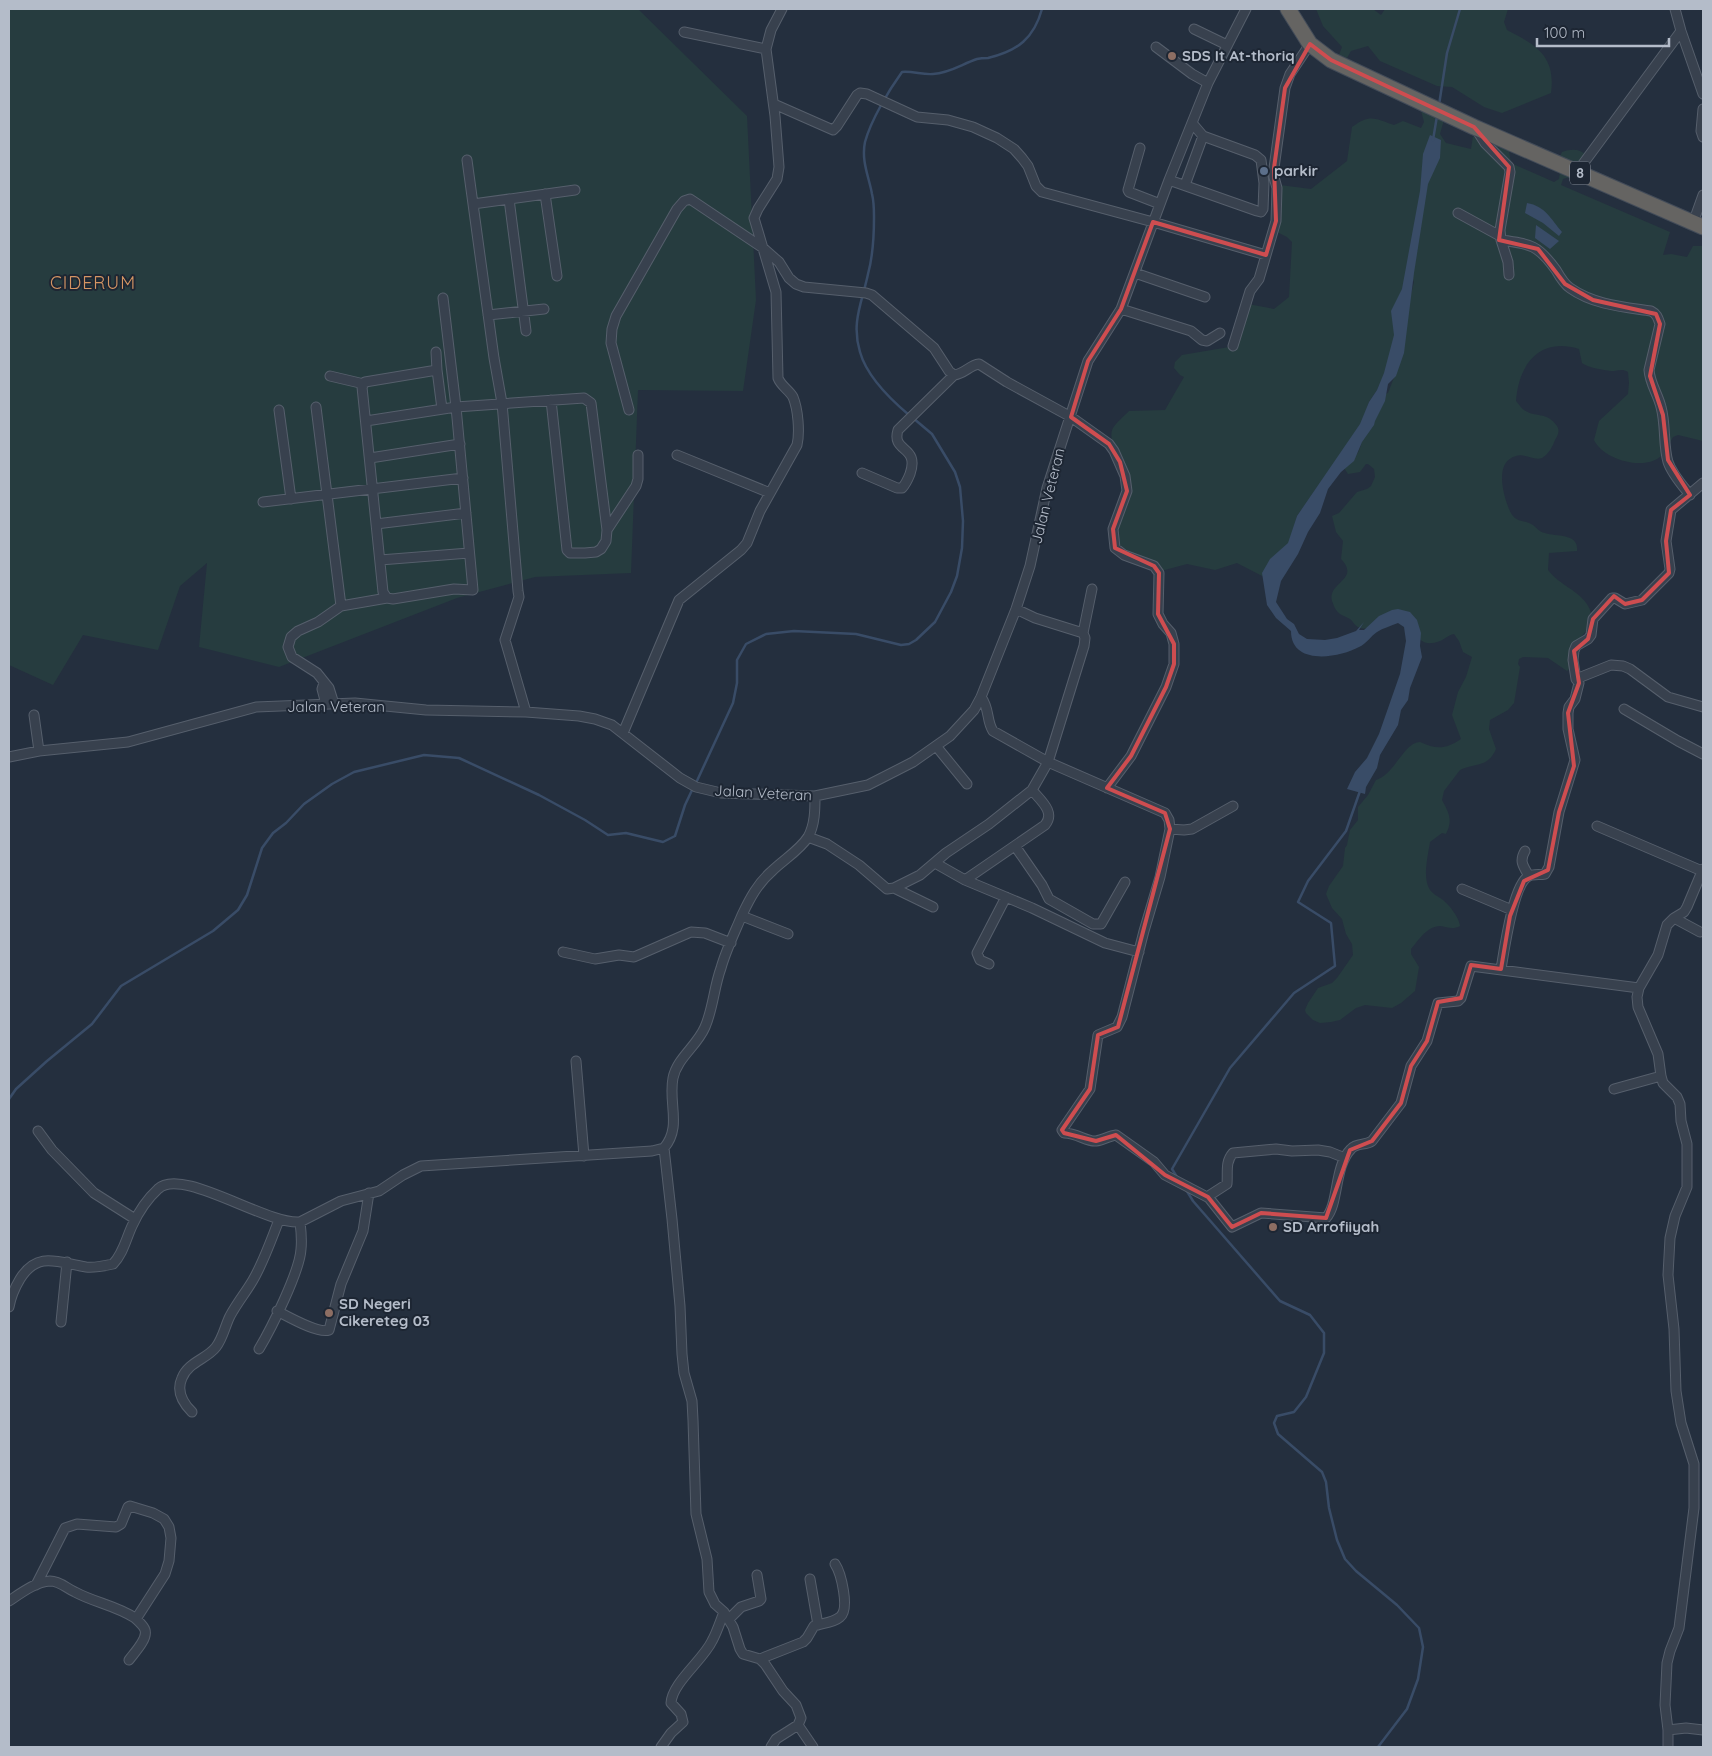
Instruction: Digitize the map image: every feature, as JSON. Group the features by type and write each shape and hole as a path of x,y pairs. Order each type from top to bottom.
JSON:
{"highway":[{"name":"8","path":"1288,9 1310,44 1331,60 1474,127 1698,225"}],"street":[{"path":"623,733 679,600 747,543 760,510 797,445 799,437 792,396 778,378 776,292 754,218 777,179 779,167 774,104 766,49 771,30 782,9"},
{"name":"Jalan Veteran","path":"9,758 39,751 128,742 246,708 355,703 426,710 526,712 595,718 606,722 623,733 680,778 696,787 721,793 815,796 868,785 913,762 950,736 963,724 981,697 1016,609 1030,566 1047,488 1091,354 1121,309 1169,180 1208,83 1246,9"},
{"path":"1675,9 1703,94"},
{"path":"1194,28 1227,45"},
{"path":"1577,172 1681,31"},
{"path":"684,32 766,49"},
{"path":"1233,346 1250,291 1258,282 1276,221 1278,188 1274,177 1274,168 1285,88 1290,74 1310,44"},
{"path":"1156,47 1192,74 1208,83"},
{"path":"774,104 833,130 857,95 860,93 867,94 917,116 948,120 973,127 997,138 1014,149 1022,158 1028,166 1036,186 1042,192 1266,255"},
{"path":"1703,109 1701,131 1703,137"},
{"path":"1169,180 1257,211 1261,212 1264,209 1264,183 1261,160 1203,136 1192,123"},
{"path":"1474,127 1485,143 1509,167 1500,238 1508,262 1509,276"},
{"path":"1185,185 1203,136"},
{"path":"1140,148 1128,190 1160,204"},
{"path":"467,160 502,403 519,597 505,640 526,712"},
{"path":"473,204 575,190"},
{"path":"545,194 556,276"},
{"path":"1698,225 1703,194"},
{"path":"509,199 526,331"},
{"path":"629,410 611,344 612,329 616,316 677,209 684,201 690,199 762,248 779,262 789,278 796,284 804,287 866,293 877,298 934,348 954,376"},
{"path":"1458,214 1500,238 1531,245 1538,249 1565,284 1593,300 1651,311 1656,314 1660,324 1649,370 1651,383 1659,399 1663,415 1670,467 1690,495"},
{"path":"1135,274 1205,297"},
{"path":"330,704 322,690 324,683 317,673 292,657 288,646 290,640 298,631 318,622 341,606 454,588 473,590 460,444 443,298"},
{"path":"488,315 544,309"},
{"path":"1121,309 1191,331 1207,342 1220,333"},
{"path":"436,352 442,409"},
{"path":"862,473 897,488 902,488 906,485 913,461 912,456 898,442 898,430 954,376 960,375 975,364 980,364 1007,382 1071,417 1108,444 1120,462 1125,476 1127,491 1113,529 1115,548 1124,555 1154,566 1158,573 1158,614 1162,624 1171,633 1174,644 1174,664 1166,687 1131,756 1107,788"},
{"path":"330,376 364,384 365,382 437,370"},
{"path":"364,384 362,387 383,592 387,598"},
{"path":"366,421 456,406 550,400 584,398 591,403 607,530 604,546 596,552 572,554 567,550 550,400"},
{"path":"316,407 341,606"},
{"path":"279,410 291,499"},
{"path":"370,458 460,444"},
{"path":"607,530 636,486 638,479 638,455"},
{"path":"677,455 770,493"},
{"path":"263,502 463,478"},
{"path":"1501,969 1512,910 1524,881 1529,876 1542,875 1548,870 1559,812 1574,766 1575,760 1568,729 1568,713 1579,683 1576,679 1573,660 1576,646 1591,635 1593,619 1612,598 1625,604 1642,600 1669,573 1666,541 1671,510 1703,483"},
{"path":"376,524 466,513"},
{"path":"380,560 470,553"},
{"path":"808,837 827,844 858,865 887,889 894,888 920,875 946,853 989,824 1032,790 1048,762 1084,646 1085,638 1083,633 1092,589"},
{"path":"1016,609 1035,618 1083,633"},
{"path":"1576,679 1611,665 1623,666 1630,669 1668,697 1703,707"},
{"path":"981,697 986,704 988,722 993,731 1048,762 1165,814 1169,820 1170,828 1160,877 1119,1024 1117,1027 1098,1034 1090,1089 1062,1130 1064,1133 1074,1133 1096,1141 1116,1135 1154,1162 1165,1175 1209,1198 1233,1227 1261,1213 1326,1218 1330,1210 1340,1168 1345,1158 1353,1147 1369,1143 1401,1103 1411,1066 1427,1041 1438,1004 1458,1001 1461,998 1471,966 1638,988"},
{"path":"1624,709 1703,754"},
{"path":"34,715 39,751"},
{"path":"936,746 968,784"},
{"path":"965,880 1045,826 1050,817 1048,810 1032,790"},
{"path":"772,1747 776,1739 798,1725 801,1718 796,1705 783,1691 760,1659 743,1654 726,1616 715,1604 709,1592 707,1558 696,1514 692,1401 684,1373 680,1306 664,1148 672,1135 674,1125 672,1091 675,1071 702,1035 721,968 742,916 756,889 808,837 812,829 815,812 815,796"},
{"path":"1170,828 1192,829 1233,806"},
{"path":"1596,826 1703,870 1684,912 1667,925 1658,955 1638,988 1638,1007 1658,1054 1661,1076 1664,1083 1677,1097 1680,1104 1680,1121 1687,1144 1687,1187 1675,1216 1670,1238 1668,1275 1674,1329 1676,1391 1683,1432 1694,1464 1694,1508 1679,1628 1667,1664 1665,1705 1668,1747"},
{"path":"1015,846 1042,885 1048,899 1093,924 1101,924 1104,921 1125,882"},
{"path":"1525,851 1522,856 1522,865 1529,876"},
{"path":"935,863 965,880 1105,943 1139,952"},
{"path":"894,888 934,907"},
{"path":"1462,889 1512,910"},
{"path":"989,964 980,960 977,954 1006,897"},
{"path":"742,916 788,934"},
{"path":"1674,918 1700,932"},
{"path":"563,952 595,959 619,955 634,957 686,935 698,932 731,943"},
{"path":"576,1061 584,1156"},
{"path":"1614,1089 1661,1076"},
{"path":"38,1131 52,1150 94,1194 135,1220"},
{"path":"9,1307 12,1293 28,1267 41,1261 67,1262 94,1267 113,1264 121,1253 135,1220 160,1187 172,1183 179,1183 208,1192 279,1220 300,1222 341,1201 385,1188 403,1175 422,1166 652,1151 664,1148"},
{"path":"1209,1198 1210,1195 1227,1184 1227,1164 1234,1153 1276,1149 1318,1150 1345,1158"},
{"path":"277,1312 316,1329 329,1330 341,1284 363,1231 369,1193"},
{"path":"192,1412 183,1403 180,1394 182,1377 187,1370 216,1349 230,1315 254,1279 279,1220"},
{"path":"259,1348 299,1260 301,1250 300,1222"},
{"path":"61,1322 67,1262"},
{"path":"36,1584 65,1528 77,1524 116,1528 121,1524 130,1506 153,1513 164,1519 169,1527 171,1538 169,1561 162,1581 136,1619"},
{"path":"760,1659 803,1642 812,1629 818,1625 830,1623 840,1618 844,1610 841,1576 835,1564"},
{"path":"661,1747 671,1733 683,1722 681,1714 671,1703 672,1698 680,1684 712,1642 726,1616 741,1607 760,1601 757,1575"},
{"path":"810,1579 818,1625"},
{"path":"9,1601 36,1584 49,1581 56,1582 74,1592 136,1619 146,1632 145,1637 129,1660"},
{"path":"798,1725 813,1747"},
{"path":"1668,1730 1686,1728 1703,1730"}],"highlighted area":[{"path":"1310,44 1331,60 1474,127 1509,167 1499,240 1538,249 1565,284 1593,300 1656,314 1660,324 1650,376 1663,415 1668,460 1690,495 1671,510 1666,541 1669,573 1642,600 1625,604 1614,596 1593,619 1588,639 1574,651 1579,683 1568,713 1574,766 1559,812 1548,870 1524,881 1510,916 1501,969 1471,965 1461,998 1438,1002 1427,1041 1411,1066 1401,1103 1372,1141 1350,1150 1326,1218 1261,1213 1232,1227 1208,1197 1165,1175 1116,1135 1096,1141 1064,1133 1062,1130 1090,1089 1098,1035 1118,1027 1170,829 1165,813 1107,788 1131,756 1166,687 1174,664 1174,644 1158,614 1159,573 1154,566 1115,548 1113,529 1127,491 1120,462 1109,444 1071,417 1088,361 1121,309 1153,222 1266,255 1276,221 1274,168 1285,88"}],"green space":[{"path":"9,9 638,9 747,116 756,300 743,391 638,390 631,573 535,577 457,598 279,667 199,647 207,563 180,586 158,650 83,635 53,685 9,665"},
{"path":"1316,9 1373,9 1381,15 1385,9 1508,9 1504,22 1507,30 1535,47 1547,61 1552,80 1551,93 1502,113 1484,107 1452,87 1437,86 1380,61 1368,46 1351,51 1347,58 1339,55 1342,47 1323,26"},
{"path":"1421,99 1435,103 1446,113 1440,134 1446,143 1471,149 1473,136 1509,151 1511,163 1554,182 1559,179 1560,172 1552,169 1551,166 1558,161 1562,152 1568,150 1579,151 1587,156 1589,174 1563,179 1561,185 1670,232 1663,255 1671,254 1687,257 1693,246 1703,246 1703,441 1678,435 1673,437 1660,457 1643,463 1624,461 1614,457 1606,453 1594,440 1599,421 1628,394 1628,372 1622,370 1608,371 1588,366 1582,363 1579,349 1565,346 1542,350 1527,365 1521,376 1516,401 1528,412 1545,416 1553,421 1557,426 1558,433 1550,450 1542,458 1536,459 1519,455 1509,459 1503,471 1504,495 1511,514 1517,519 1533,525 1540,531 1571,538 1575,541 1577,551 1549,553 1548,570 1554,577 1582,598 1591,613 1593,623 1580,638 1578,657 1567,671 1548,658 1523,657 1519,659 1518,664 1520,667 1514,703 1508,710 1490,720 1489,729 1496,749 1493,755 1485,762 1460,770 1444,791 1442,800 1450,821 1446,834 1442,833 1430,842 1426,879 1430,890 1451,908 1460,926 1431,928 1423,934 1411,949 1411,954 1419,967 1415,991 1401,1003 1392,1008 1365,1005 1356,1008 1340,1020 1320,1023 1313,1020 1306,1013 1305,1010 1308,1003 1318,988 1332,983 1337,978 1353,955 1352,944 1346,934 1342,919 1332,908 1326,894 1329,886 1343,866 1350,830 1358,820 1358,807 1368,795 1376,780 1389,772 1404,752 1414,743 1420,742 1441,747 1451,745 1461,739 1452,715 1458,692 1466,677 1472,657 1463,652 1454,634 1432,643 1426,643 1421,640 1407,615 1387,614 1370,627 1363,628 1341,615 1332,601 1334,589 1346,577 1347,572 1346,566 1341,559 1343,541 1336,532 1332,516 1339,513 1357,492 1371,486 1375,477 1374,469 1368,464 1360,472 1348,474 1344,468 1359,451 1364,432 1374,420 1383,395 1388,393 1400,362 1399,354 1402,352 1401,343 1405,319 1414,282 1410,273 1413,253 1418,250 1410,251 1403,289 1392,311 1395,335 1385,373 1369,402 1361,425 1297,516 1289,543 1270,561 1266,578 1237,563 1215,570 1187,564 1161,571 1150,564 1121,554 1115,544 1114,532 1128,491 1125,476 1114,450 1111,434 1113,428 1129,411 1165,410 1184,377 1174,368 1175,362 1182,355 1235,346 1248,304 1274,309 1289,297 1292,242 1277,232 1275,227 1272,226 1280,185 1311,189 1347,161 1352,127 1363,120 1377,119 1394,125 1403,121 1421,128 1424,122 1420,107"}],"water":[{"path":"1430,135 1441,140 1440,158 1428,184 1404,353 1396,376 1388,384 1385,401 1374,425 1362,442 1354,461 1341,472 1328,489 1320,513 1281,581 1276,602 1287,619 1294,624 1299,634 1307,639 1325,640 1337,638 1356,631 1364,622 1359,630 1364,630 1379,616 1392,610 1398,609 1410,612 1417,620 1421,633 1420,646 1422,657 1410,688 1408,700 1401,710 1398,725 1380,755 1377,768 1366,787 1365,794 1347,789 1355,772 1367,758 1379,734 1400,674 1406,641 1404,627 1398,623 1384,628 1362,646 1340,654 1318,656 1307,654 1299,650 1293,642 1291,631 1276,618 1267,605 1262,573 1270,559 1288,543 1297,516 1360,424 1384,373 1394,335 1391,311 1402,289 1420,191 1423,154"},
{"path":"1527,203 1539,207 1547,214 1562,232 1559,236 1543,223 1525,213"},
{"path":"1536,225 1559,241 1550,249 1535,238"}],"waterway":[{"path":"909,415 887,395 874,379 863,361 858,341 858,313 870,267 874,217 874,203 864,156 865,142 871,124 902,72 939,73 977,59 988,58 1008,51 1023,42 1029,35 1039,19 1042,9"},
{"path":"1439,105 1447,53 1460,9"},
{"path":"1433,140 1437,116"},
{"path":"696,783 733,703 737,683 737,660 746,644 766,634 794,631 856,634 901,645 909,644 916,640 935,622 957,576 962,548 963,521 960,487 955,472 932,434 913,418"},
{"path":"9,1099 16,1089 92,1024 121,986 213,931 238,910 247,895 262,848 273,833 286,823 304,804 332,784 354,772 424,755 459,758 539,795 608,835 626,833 663,842 675,836 685,805 693,788"},
{"path":"1177,1177 1172,1169 1230,1068 1294,993 1335,966 1331,923 1298,902 1308,881 1346,831 1360,791"},
{"path":"1185,1188 1193,1201 1280,1301 1310,1315 1324,1333 1324,1353 1306,1397 1294,1412 1277,1416 1274,1423 1278,1434 1322,1472 1326,1482 1329,1508 1337,1540 1345,1559 1356,1571 1397,1605 1419,1628 1423,1647 1418,1679 1407,1709 1378,1747"}],"place":[{"name":"SDS It At-thoriq","path":"1172,56"},
{"name":"parkir","path":"1264,171"},
{"name":"SD Arrofiiyah","path":"1273,1227"},
{"name":"SD Negeri Cikereteg 03","path":"329,1313"}],"district":[{"name":"CIDERUM","path":"93,283"}]}
